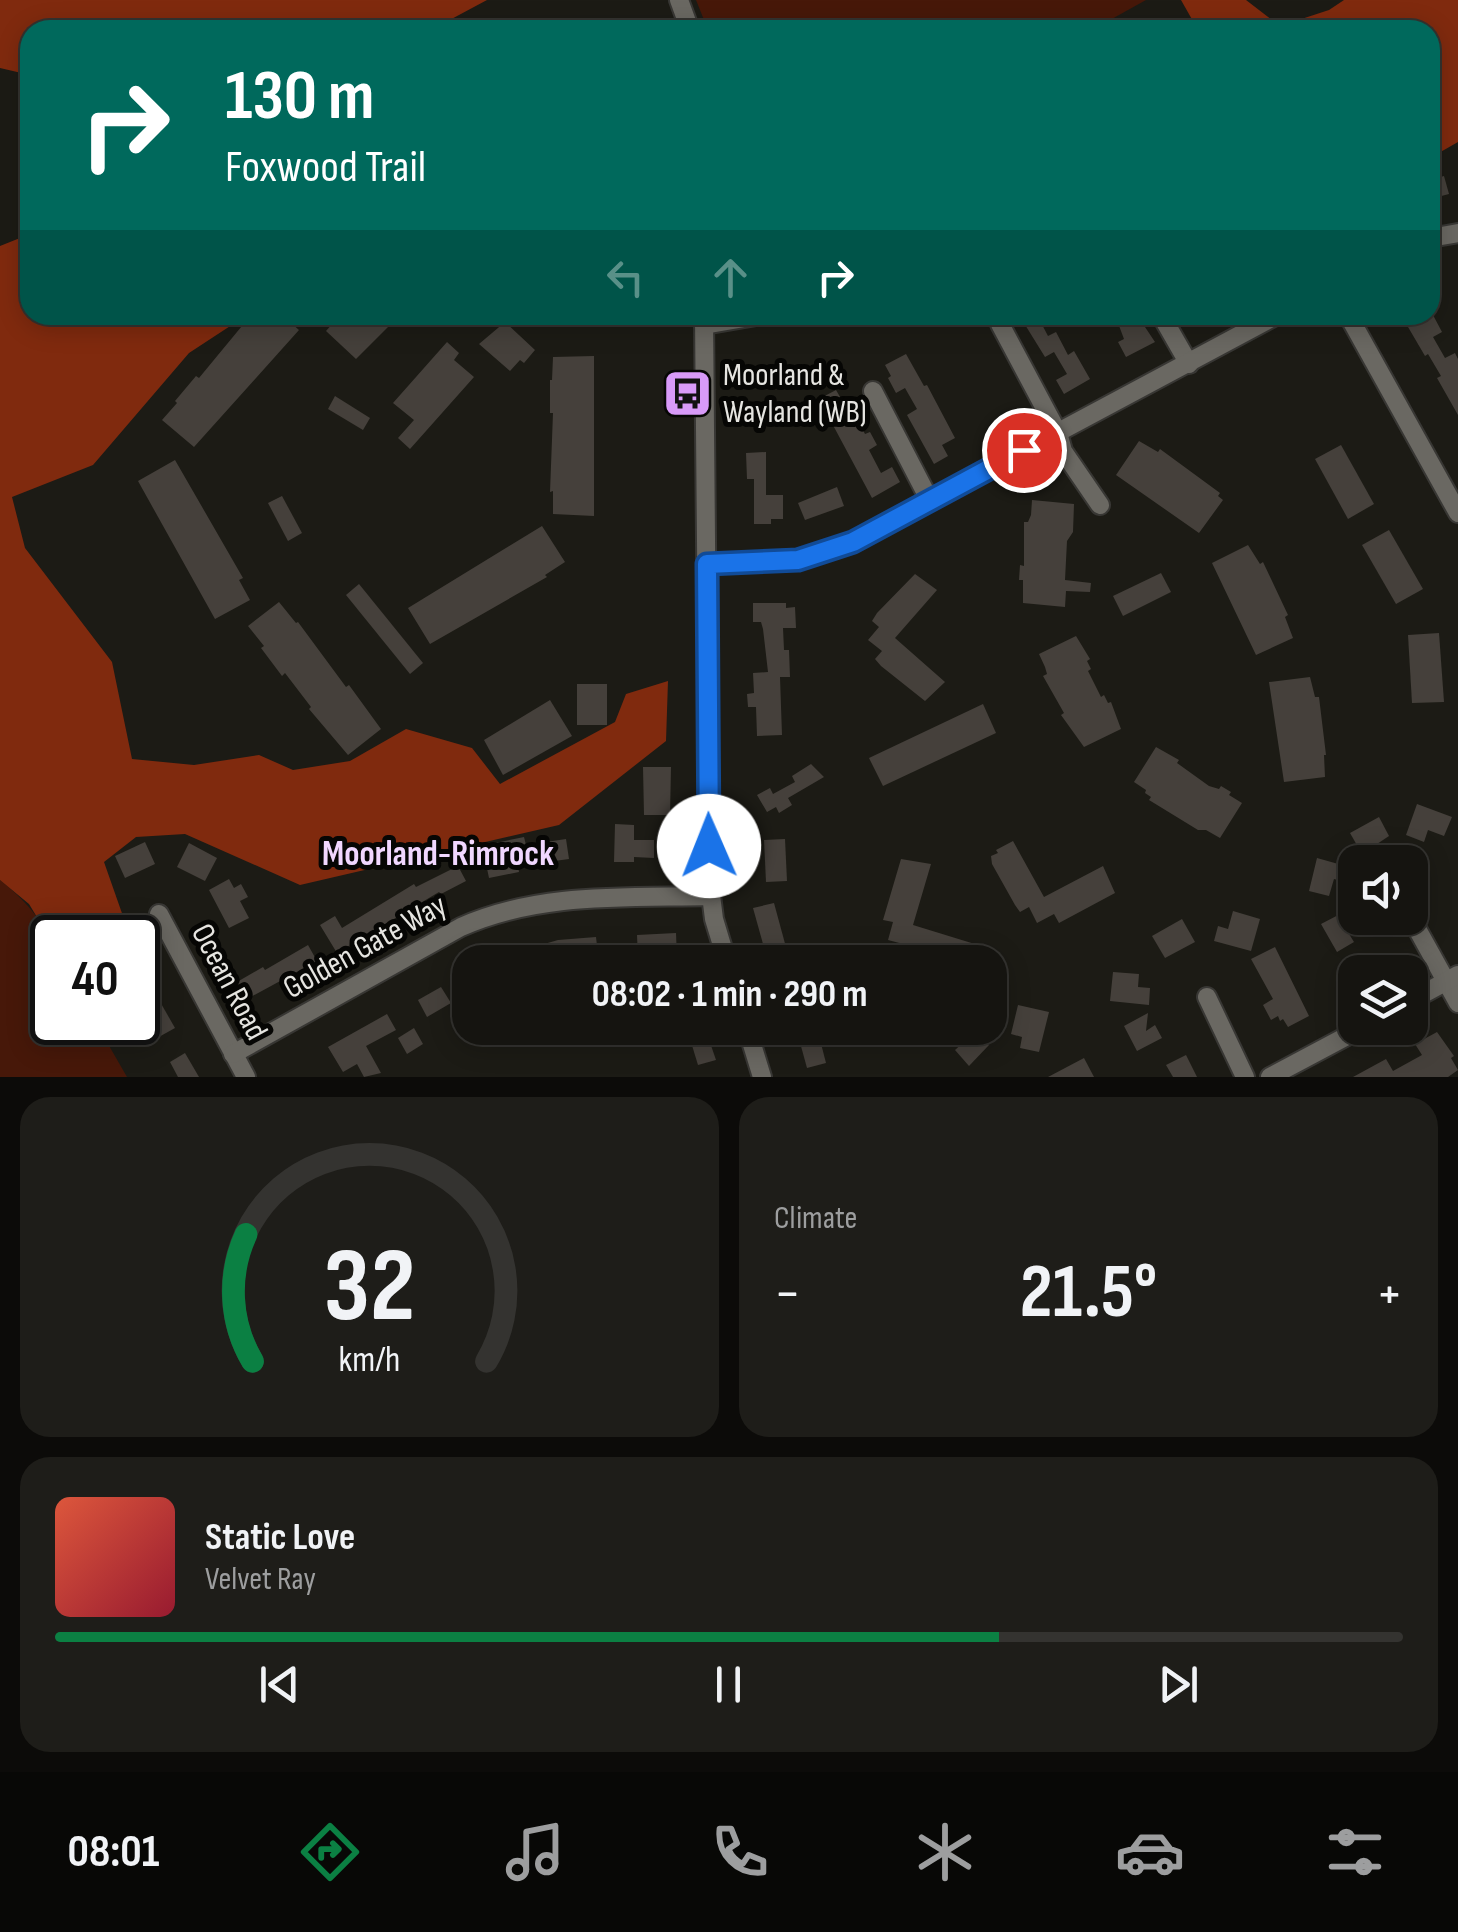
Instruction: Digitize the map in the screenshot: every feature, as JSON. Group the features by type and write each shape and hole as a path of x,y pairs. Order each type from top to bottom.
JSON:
{"street":[{"path":"704,325 711,896 723,945"},
{"path":"1001,325 1064,451 1100,505"},
{"path":"1167,325 1189,364"},
{"path":"707,564 812,556 853,542 1259,325"},
{"path":"1354,325 1458,512"},
{"path":"873,391 930,500"},
{"name":"Golden Gate Way","path":"233,1054 461,927 500,911 532,902 570,899 711,896"},
{"name":"Ocean Road","path":"159,914 246,1077"},
{"path":"1423,935 1452,978 1458,1003"},
{"path":"1428,991 1452,978"},
{"path":"1206,997 1245,1077"},
{"path":"1270,1077 1338,1041"},
{"path":"752,1045 762,1077"}],"shaded area":[{"path":"0,0 487,0 450,20 20,20 20,73 0,68"},
{"path":"696,0 1146,0 1110,20 704,20"},
{"path":"1181,0 1246,0 1272,20 1192,20"},
{"path":"1344,0 1458,0 1458,142 1440,152 1440,20 1298,20 1329,10"},
{"path":"20,238 20,325 232,325 189,353 93,465 12,497 25,548 112,662 132,759 194,765 259,755 293,770 350,761 406,729 472,748 500,784 615,722 626,694 668,681 666,741 559,825 300,885 185,834 136,837 104,862 123,915 36,915 29,904 0,880 0,246"},
{"path":"0,880 34,915 30,915 30,1045 109,1045 127,1077 0,1077"}],"building":[{"path":"1444,176 1449,194 1440,196 1440,177"},
{"path":"243,325 293,325 299,330 194,447 162,420 196,376 199,378"},
{"path":"331,325 390,325 356,359 326,331"},
{"path":"501,325 508,325 535,350 510,371 479,344"},
{"path":"1025,325 1042,325 1048,336 1056,332 1068,355 1074,351 1090,379 1064,394 1056,380 1067,374 1054,352 1045,357"},
{"path":"1119,325 1144,325 1155,342 1126,357 1118,342 1124,339"},
{"path":"1407,325 1438,325 1442,332 1433,337 1445,358 1455,353 1458,415 1437,378 1441,376 1428,354 1425,356"},
{"path":"447,342 459,353 454,360 474,377 410,449 398,438 414,420 393,403"},
{"path":"906,354 955,438 942,445 948,456 934,464 907,415 917,409 905,388 896,393 888,378 891,376 885,365"},
{"path":"594,356 594,516 553,514 553,357"},
{"path":"836,390 843,402 853,397 861,412 855,415 865,434 870,432 877,445 869,450 881,473 892,467 900,482 872,498 819,399"},
{"path":"335,396 370,418 363,430 328,409"},
{"path":"1139,441 1158,452 1160,449 1220,493 1218,496 1223,500 1199,533 1116,475"},
{"path":"1341,445 1374,504 1348,519 1315,459"},
{"path":"766,452 766,495 783,495 783,519 754,524 754,479 747,479 746,453"},
{"path":"175,460 243,578 239,580 250,600 215,619 138,481"},
{"path":"837,487 844,506 805,520 798,503"},
{"path":"282,496 302,533 288,541 268,503"},
{"path":"1032,500 1074,504 1065,580 1091,583 1090,592 1066,591 1065,607 1023,603 1020,565 1024,566 1024,522 1031,515"},
{"path":"542,526 565,562 547,577 430,644 408,608"},
{"path":"1389,530 1423,589 1396,604 1362,545"},
{"path":"1248,545 1260,564 1263,562 1288,615 1285,617 1293,638 1256,655 1212,563"},
{"path":"1161,573 1171,592 1123,616 1113,596"},
{"path":"915,574 937,590 895,638 945,682 925,701 881,666 875,659 882,651 868,640 879,627 872,621 877,613"},
{"path":"359,584 423,663 410,674 346,595"},
{"path":"279,602 381,729 348,755 285,673 282,676 248,626"},
{"path":"753,603 786,603 786,608 795,607 796,628 783,628 790,677 780,677 782,735 757,736 756,707 748,707 747,694 754,693 753,673 768,672 763,629 761,622 753,622"},
{"path":"1439,633 1444,702 1412,703 1408,635"},
{"path":"1076,636 1090,659 1088,671 1101,697 1104,695 1111,702 1121,729 1084,747 1061,715 1064,713 1043,676 1047,674 1039,654"},
{"path":"1310,677 1315,697 1319,697 1325,777 1284,782 1269,682"},
{"path":"577,684 607,684 607,725 577,725"},
{"path":"550,700 572,736 503,775 484,740"},
{"path":"983,704 996,733 883,786 869,758"},
{"path":"1156,747 1179,760 1177,763 1209,786 1221,786 1242,803 1220,838 1198,830 1149,800 1146,790 1134,782"},
{"path":"811,764 824,777 788,798 792,805 779,813 776,807 767,812 757,795 770,788 773,794 795,782 792,776"},
{"path":"643,767 671,767 670,815 644,815"},
{"path":"1417,804 1452,817 1444,836 1428,830 1424,842 1406,835"},
{"path":"1379,817 1389,836 1376,845 1357,845 1350,833"},
{"path":"615,824 634,825 634,840 654,840 654,858 614,862"},
{"path":"524,837 526,845 566,839 569,859 518,866 519,872 489,878 485,859 493,858 490,844"},
{"path":"785,839 787,881 766,882 764,840"},
{"path":"1013,841 1044,897 1103,866 1115,893 1059,923 1054,914 1037,923 1029,907 1020,912 992,864 991,856 998,853 996,850"},
{"path":"145,842 155,864 125,878 115,856"},
{"path":"189,843 217,858 205,881 177,867"},
{"path":"1317,858 1338,864 1338,880 1334,879 1329,896 1309,891"},
{"path":"901,859 931,864 913,925 978,945 907,945 888,940 893,922 883,920"},
{"path":"458,866 466,881 439,892 337,953 320,925 335,916 342,928 414,884 416,887"},
{"path":"229,879 234,888 241,884 248,897 240,901 249,918 229,928 209,890"},
{"path":"774,903 785,945 763,945 753,908"},
{"path":"1233,911 1260,919 1251,951 1214,941 1218,926 1228,929"},
{"path":"1338,915 1338,935 1350,935 1354,942 1337,952 1321,924"},
{"path":"1182,919 1195,942 1165,958 1152,936"},
{"path":"676,933 676,945 637,945 637,935"},
{"path":"596,937 597,945 541,945"},
{"path":"308,945 317,961 247,999 237,982"},
{"path":"1275,947 1309,1016 1288,1027 1278,1016 1271,1020 1263,1005 1273,999 1251,959"},
{"path":"1113,972 1139,974 1138,987 1150,988 1149,1005 1110,1001"},
{"path":"441,987 451,1003 427,1017 418,1000"},
{"path":"160,1002 175,1028 160,1036"},
{"path":"1018,1005 1049,1012 1039,1052 1020,1048 1022,1037 1011,1034"},
{"path":"1148,1013 1146,1031 1155,1025 1162,1038 1137,1051 1124,1026"},
{"path":"387,1014 396,1030 366,1046 381,1073 364,1077 357,1064 343,1072 328,1047"},
{"path":"414,1028 423,1044 407,1054 398,1038"},
{"path":"1437,1032 1454,1056 1451,1058 1458,1070 1448,1077 1353,1077 1386,1059 1393,1071 1422,1055 1416,1045 1428,1045 1428,1037"},
{"path":"692,1045 711,1045 716,1060 698,1065"},
{"path":"801,1045 821,1045 826,1063 807,1068"},
{"path":"961,1045 989,1045 969,1066 955,1050"},
{"path":"185,1053 199,1077 178,1077 170,1062"},
{"path":"1186,1055 1197,1077 1173,1077 1166,1065"},
{"path":"1084,1058 1094,1077 1048,1077"}],"place":[{"name":"Moorland & Wayland (WB)","path":"688,393"}],"district":[{"name":"Moorland-Rimrock","path":"438,854"}],"route":[{"path":"709,846 707,564 798,560 853,542 1024,450"}]}
